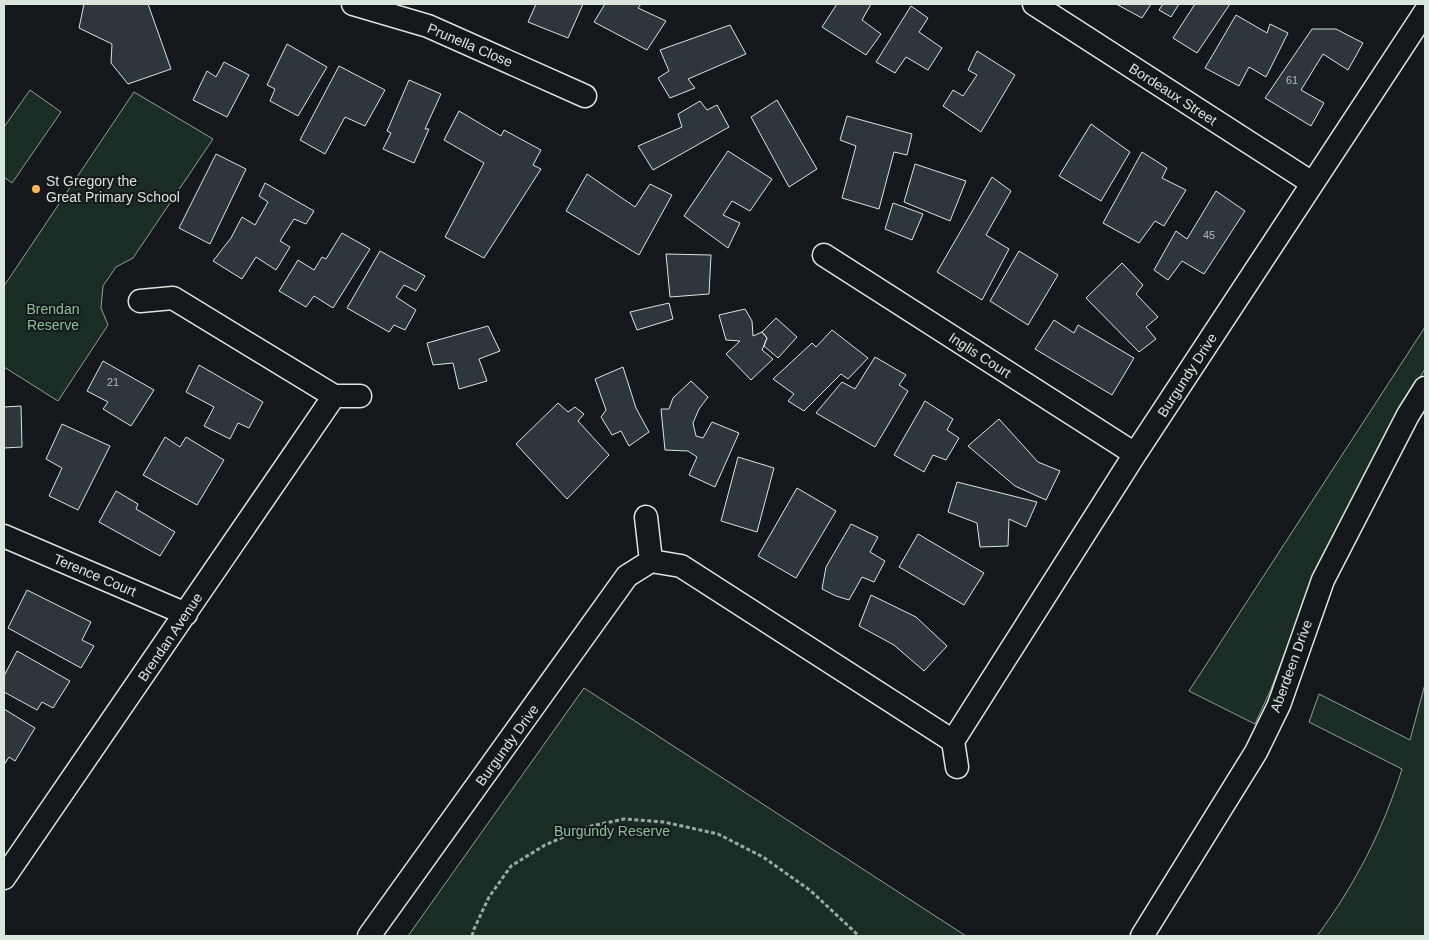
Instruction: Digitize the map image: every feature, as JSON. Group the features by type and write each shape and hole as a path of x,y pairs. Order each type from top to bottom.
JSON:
{"street":[{"name":"Prunella Close","path":"353,4 428,26 585,96"},
{"name":"Bordeaux Street","path":"1034,4 1312,184"},
{"path":"1416,4 1425,11"},
{"name":"Burgundy Drive","path":"952,740 1135,454 1425,11"},
{"name":"Inglis Court","path":"824,255 1135,454"},
{"path":"140,301 173,298 334,396 360,396"},
{"name":"Aberdeen Drive","path":"1142,936 1256,752 1278,705 1323,580 1408,415 1425,388"},
{"name":"Brendan Avenue","path":"4,878 334,396"},
{"path":"646,517 651,561 681,566 952,740 957,767"},
{"name":"Terence Court","path":"4,536 186,614"},
{"name":"Burgundy Drive","path":"369,936 627,576 651,561"}],"path":[{"path":"472,936 489,897 511,866 545,844 587,827 624,819 664,822 718,834 762,857 811,891 859,936"}],"green space":[{"path":"30,90 61,112 12,183 4,177 4,127"},
{"name":"Brendan Reserve","path":"134,92 213,139 133,258 116,267 103,286 101,308 108,325 58,401 4,367 4,286"},
{"path":"1425,327 1425,369 1384,437 1333,538 1255,724 1189,691"},
{"path":"1425,684 1425,936 1317,936 1344,897 1367,856 1386,814 1402,769 1309,722 1319,694 1410,740"},
{"name":"Burgundy Reserve","path":"584,688 966,936 408,936"}],"building":[{"path":"84,4 148,4 171,69 128,84 111,63 112,44 79,28"},
{"path":"536,4 583,4 568,38 528,22"},
{"path":"605,4 641,4 638,8 666,21 647,50 594,22"},
{"path":"837,4 871,4 862,20 881,34 866,55 822,27"},
{"path":"1116,4 1151,4 1142,18"},
{"path":"1163,4 1179,4 1171,17 1159,10"},
{"path":"1195,4 1230,4 1197,53 1173,38"},
{"path":"911,6 928,18 919,32 942,48 928,70 906,57 895,73 876,62"},
{"path":"1236,15 1267,33 1270,24 1288,33 1266,77 1249,67 1239,86 1205,68"},
{"path":"730,25 746,54 688,79 695,88 670,98 658,78 669,71 660,50"},
{"path":"1312,29 1336,29 1363,43 1348,70 1323,54 1301,90 1324,103 1311,126 1265,98"},
{"path":"287,44 327,67 298,116 270,101 275,89 267,85"},
{"path":"977,51 1015,75 981,132 943,106 953,90 963,96 977,75 968,70"},
{"path":"224,62 249,75 227,117 193,100 207,71 216,77"},
{"path":"339,66 385,90 365,126 345,117 325,154 300,140"},
{"path":"409,80 441,94 425,129 429,129 414,163 383,149 391,133 387,131"},
{"path":"777,100 817,169 789,187 751,117"},
{"path":"700,101 707,110 717,105 729,127 653,170 638,146 682,127 678,114"},
{"path":"459,111 501,136 504,130 541,150 533,165 541,169 484,258 445,237 484,163 444,140"},
{"path":"847,116 912,134 907,155 894,152 879,209 842,198 856,146 840,140"},
{"path":"1091,124 1130,152 1101,201 1059,176"},
{"path":"728,151 772,179 750,211 732,201 723,215 740,223 728,248 684,216"},
{"path":"1142,152 1167,168 1162,178 1186,190 1164,226 1155,221 1139,243 1103,223"},
{"path":"216,154 246,169 210,244 179,228"},
{"path":"915,164 966,181 950,221 904,202"},
{"path":"587,174 635,207 650,184 672,195 639,255 566,211"},
{"path":"992,177 1011,191 986,235 1009,249 982,300 937,272"},
{"path":"265,183 314,211 306,224 294,219 280,241 290,247 276,270 256,257 242,279 213,261 231,238 242,217 255,225 268,202 259,196"},
{"path":"1216,191 1245,211 1204,274 1182,261 1168,280 1154,270 1176,231 1187,239"},
{"path":"893,203 923,214 912,240 885,229"},
{"path":"342,233 370,249 333,308 314,296 306,307 279,291 298,260 314,270 322,257 326,259"},
{"path":"380,251 425,276 416,291 404,285 396,297 416,310 405,330 394,325 389,332 347,308"},
{"path":"1019,251 1058,275 1028,325 990,301"},
{"path":"666,254 711,255 709,294 670,297"},
{"path":"1122,263 1143,285 1136,294 1158,317 1146,327 1156,339 1139,352 1086,298"},
{"path":"669,303 673,319 637,330 630,312"},
{"path":"745,309 752,321 753,336 762,332 767,338 762,350 773,359 751,380 726,354 740,341 726,340 719,315"},
{"path":"776,318 797,337 778,358 764,346 767,338 762,332"},
{"path":"1054,320 1074,333 1078,325 1134,358 1112,395 1035,349"},
{"path":"488,326 500,351 479,359 487,381 459,389 453,363 433,365 427,343"},
{"path":"832,330 868,358 848,379 841,374 804,411 788,401 794,394 773,379 812,343 816,347"},
{"path":"875,357 906,375 899,385 908,391 875,447 816,413 842,382 855,389"},
{"path":"103,361 154,390 131,426 103,409 108,402 87,391"},
{"path":"199,365 263,402 249,428 238,423 230,439 204,426 214,407 186,392"},
{"path":"623,367 636,408 649,432 629,446 621,431 612,435 601,417 606,410 595,379"},
{"path":"691,381 708,397 699,409 693,423 696,436 703,438 712,422 739,433 715,487 689,475 697,457 688,451 665,450 661,409 669,409 673,398"},
{"path":"925,401 953,419 947,430 959,438 946,460 933,455 924,472 894,455"},
{"path":"558,403 568,412 575,407 584,414 578,421 609,455 567,499 516,444"},
{"path":"21,406 22,447 4,448 4,407"},
{"path":"999,419 1038,462 1060,471 1046,500 1015,486 968,446"},
{"path":"62,424 110,446 78,510 49,496 62,468 46,459"},
{"path":"165,437 180,447 186,437 224,460 197,505 143,475"},
{"path":"738,457 774,468 757,532 721,521"},
{"path":"957,482 1037,502 1026,527 1009,519 1008,546 980,547 977,523 948,512"},
{"path":"797,488 836,511 796,578 758,556"},
{"path":"116,491 138,504 136,509 175,532 160,556 99,522"},
{"path":"851,524 878,537 870,552 885,561 874,582 862,577 849,600 822,589 826,567"},
{"path":"918,534 984,573 964,605 899,567"},
{"path":"27,590 91,622 82,640 94,646 81,668 8,628"},
{"path":"871,595 916,617 947,646 924,671 894,645 859,626"},
{"path":"17,651 70,681 53,708 42,702 37,710 4,692 4,676"},
{"path":"4,709 35,728 15,761 9,757 4,765"}],"place":[{"name":"St Gregory the Great Primary School","path":"36,189"}]}
